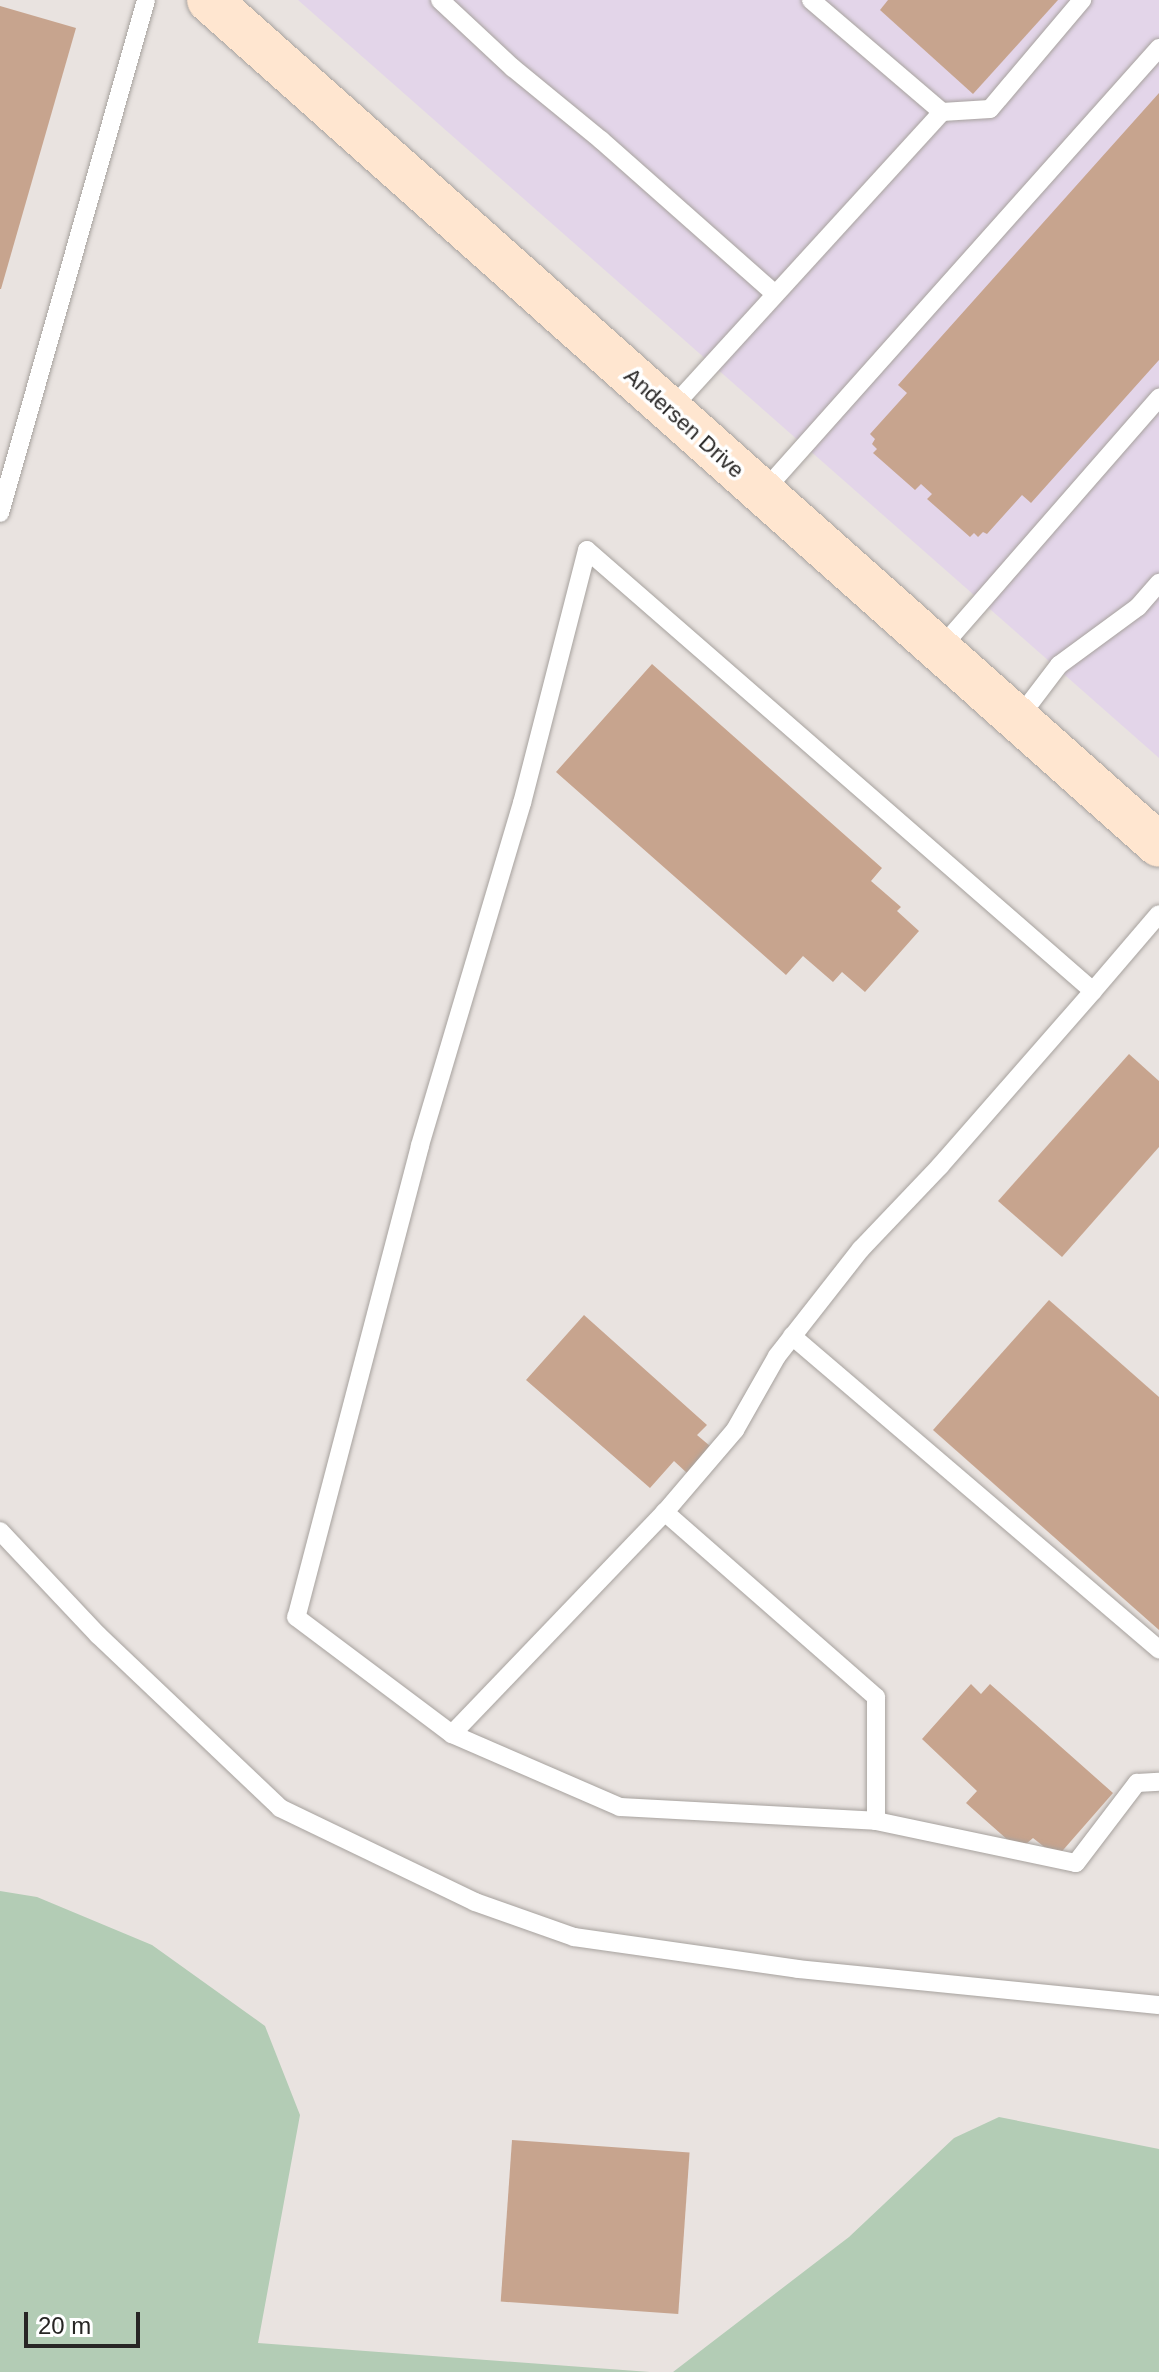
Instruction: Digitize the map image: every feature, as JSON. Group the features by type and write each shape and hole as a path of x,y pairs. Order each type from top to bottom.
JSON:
{"main road":[{"name":"Andersen Drive","path":"216,2 1159,845"}],"lane":[{"path":"0,513 146,0"},
{"path":"440,0 513,68 601,140 774,293"},
{"path":"811,0 942,112"},
{"path":"670,410 942,112 990,109 1082,0"},
{"path":"763,492 1159,48"},
{"path":"939,650 1159,398"},
{"path":"1093,991 587,550 522,803 420,1146 296,1617 452,1734 620,1807 876,1821 1076,1863 1137,1783 1159,1782"},
{"path":"1018,719 1059,665 1138,607 1159,583"},
{"path":"452,1734 665,1512 735,1430 777,1356 861,1249 940,1166 1159,914"},
{"path":"792,1336 1159,1650"},
{"path":"665,1512 876,1697 876,1821"},
{"path":"0,1531 98,1635 280,1808 475,1902 574,1937 798,1969 1159,2005"}],"shaded area":[{"path":"298,0 1159,0 1159,758"}],"green space":[{"path":"0,1891 37,1897 152,1945 265,2026 300,2115 258,2343 650,2372 0,2372"},
{"path":"999,2117 1159,2149 1159,2372 673,2372 849,2237 954,2138"}],"building":[{"path":"888,0 1058,0 973,94 880,10"},
{"path":"0,6 76,28 1,289 0,289"},
{"path":"1159,93 1159,360 1031,503 1022,495 987,534 983,532 978,537 974,533 970,537 927,499 932,494 921,484 915,490 873,453 877,449 872,444 875,439 870,434 907,393 898,385"},
{"path":"652,664 882,868 871,881 901,907 897,911 919,931 865,992 842,972 833,982 803,956 786,975 556,772"},
{"path":"1129,1054 1159,1081 1159,1147 1062,1257 998,1201"},
{"path":"1049,1300 1159,1397 1159,1630 933,1430"},
{"path":"584,1315 707,1425 697,1435 710,1446 687,1473 674,1461 650,1488 526,1380"},
{"path":"971,1684 981,1694 990,1684 1113,1793 1057,1857 1033,1838 1019,1850 966,1803 977,1791 922,1739"},
{"path":"512,2140 690,2152 678,2314 501,2302"}]}
